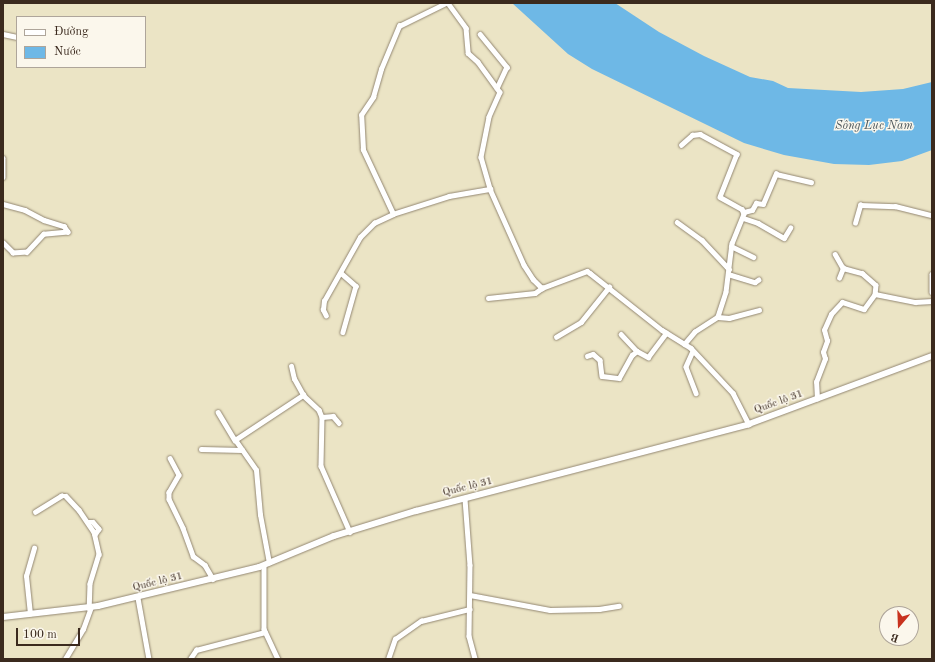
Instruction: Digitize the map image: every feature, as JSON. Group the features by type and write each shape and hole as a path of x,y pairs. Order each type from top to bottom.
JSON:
{"highway":[{"name":"Quốc lộ 31","path":"3,617 90,607 138,598 213,579 266,564 350,532 465,499 750,424 932,356"}],"street":[{"path":"394,214 363,150 361,115 373,97 381,69 399,26 447,3 466,28 468,53 478,62 497,88 500,95 489,117 481,154 490,189 524,265 542,288"},
{"path":"3,34 16,37"},
{"path":"480,34 507,67 497,88"},
{"path":"682,145 692,135 700,134 737,154 720,197 744,212"},
{"path":"3,158 3,177"},
{"path":"744,212 753,209 756,203 763,204 775,174 811,182"},
{"path":"326,316 323,304 364,232 377,220 449,196 490,189"},
{"path":"3,204 25,210 44,220 64,226 68,232 44,234 27,252 13,253 3,243"},
{"path":"855,223 859,207 864,205 895,206 932,215"},
{"path":"718,317 728,271 731,246 743,218 744,212"},
{"path":"743,218 758,223 784,238 790,228"},
{"path":"677,222 702,240 728,271 751,281 758,280"},
{"path":"731,246 754,257"},
{"path":"817,399 816,382 825,359 823,352 827,340 824,330 831,314 843,302 864,309 875,294 877,286 868,277 854,270 843,268 835,254"},
{"path":"839,278 843,268"},
{"path":"488,298 535,293 542,288 587,271 666,333 685,344 693,351 733,393 750,424"},
{"path":"341,273 356,286 343,332"},
{"path":"932,274 932,292"},
{"path":"556,337 581,322 609,288"},
{"path":"875,294 915,302 932,301"},
{"path":"685,344 695,332 718,317 729,318 759,310"},
{"path":"621,334 637,352 648,356 666,333"},
{"path":"693,351 686,367 696,393"},
{"path":"587,356 593,354 600,360 602,376 619,378 632,355 637,352"},
{"path":"291,366 294,380 303,394 319,410 322,417 321,466 350,532"},
{"path":"235,440 303,394"},
{"path":"218,412 256,470 266,564 265,632 278,659"},
{"path":"322,417 333,416 339,423"},
{"path":"201,449 242,450"},
{"path":"170,458 179,475 168,492 169,499 184,528 193,556 205,565 213,579"},
{"path":"35,512 61,496 66,496 88,522 95,535 99,554 90,584 90,607 83,629 65,659"},
{"path":"465,499 470,565 469,636 475,659"},
{"path":"30,614 26,576 34,548"},
{"path":"470,595 550,610 599,609 619,606"},
{"path":"138,598 149,659"},
{"path":"388,659 395,639 420,621 470,609"},
{"path":"190,659 196,650 265,632"}],"water":[{"name":"Sông Lục Nam","path":"512,3 615,3 659,32 704,56 750,77 773,81 788,88 861,92 903,89 932,82 932,150 902,161 869,165 834,164 784,155 744,143 592,69 568,54"}]}
